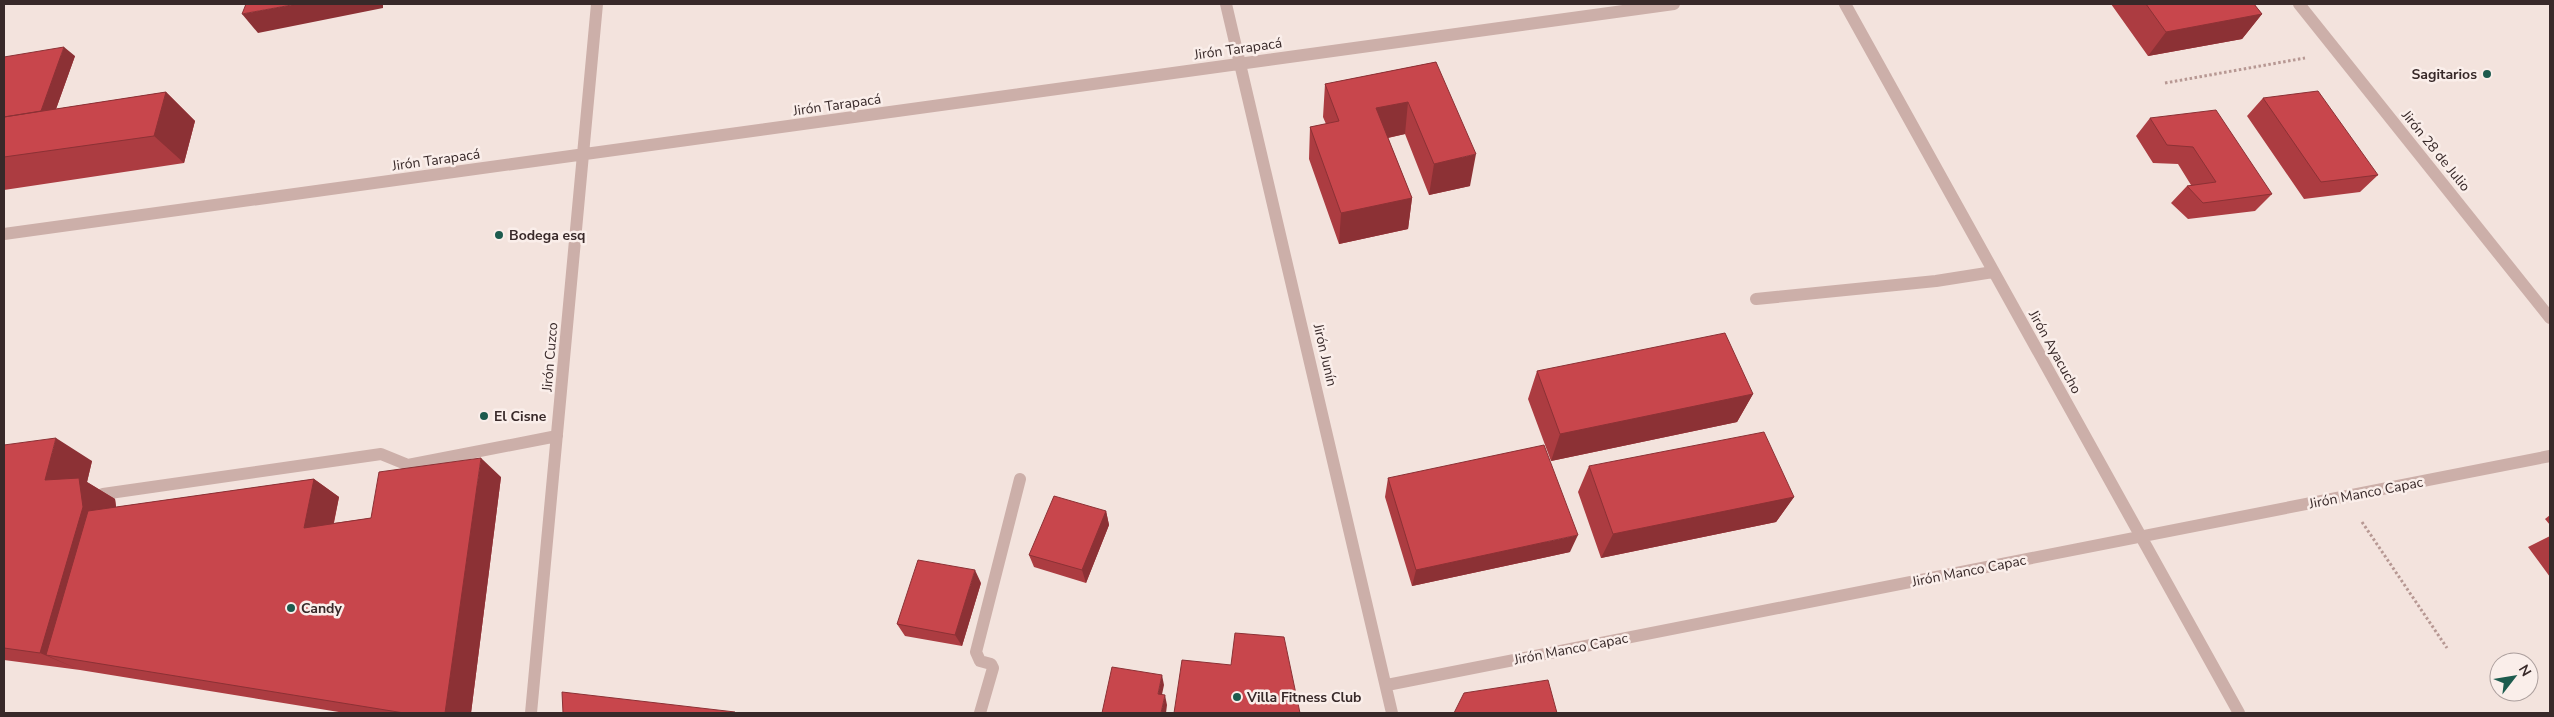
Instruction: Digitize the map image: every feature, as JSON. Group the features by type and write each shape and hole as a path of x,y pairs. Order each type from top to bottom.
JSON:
{"street":[{"name":"Jirón Cuzco","path":"531,713 597,4"},
{"name":"Jirón Junín","path":"1226,4 1387,685 1392,713"},
{"name":"Jirón Tarapacá","path":"4,234 1674,4"},
{"name":"Jirón Ayacucho","path":"1845,4 2239,713"},
{"name":"Jirón 28 de Julio","path":"2299,4 2550,318"},
{"path":"1756,298 1936,280 1993,272"},
{"path":"103,494 381,454 408,465 557,436"},
{"name":"Jirón Manco Capac","path":"1387,685 2550,456"},
{"path":"980,713 993,668 991,664 980,661 976,652 1020,479"}],"path":[{"path":"2165,83 2338,52"},
{"path":"2346,497 2447,648"}],"building":[{"path":"246,4 297,4 242,14"},
{"path":"2146,4 2254,4 2262,14 2166,32"},
{"path":"64,47 41,111 4,117 4,57"},
{"path":"1436,62 1476,154 1434,164 1408,102 1376,108 1412,198 1341,213 1310,127 1339,121 1325,84"},
{"path":"2318,91 2378,175 2321,182 2263,98"},
{"path":"166,92 154,136 4,157 4,117"},
{"path":"2216,110 2272,194 2203,203 2187,186 2216,182 2193,147 2167,145 2150,118"},
{"path":"1725,333 1753,394 1560,434 1537,371"},
{"path":"1764,432 1794,497 1613,534 1589,466"},
{"path":"56,438 45,480 79,478 83,507 40,653 4,648 4,445"},
{"path":"1544,445 1578,535 1416,570 1388,478"},
{"name":"Candy","path":"481,458 445,713 404,713 46,655 88,511 314,479 304,528 371,518 379,472"},
{"path":"1054,496 1106,511 1082,570 1029,555"},
{"path":"918,560 975,570 955,635 897,624"},
{"name":"Villa Fitness Club","path":"1235,633 1284,637 1300,713 1174,713 1182,660 1231,665"},
{"path":"1112,667 1162,675 1158,694 1165,695 1161,713 1102,713"},
{"path":"1548,680 1557,713 1454,713 1464,693"},
{"path":"562,692 735,712 563,713"}],"place":[{"name":"Sagitarios","path":"2487,74"},
{"name":"Bodega esq","path":"499,235"},
{"name":"El Cisne","path":"484,416"},
{"name":"Candy","path":"291,608"},
{"name":"Villa Fitness Club","path":"1237,697"}]}
